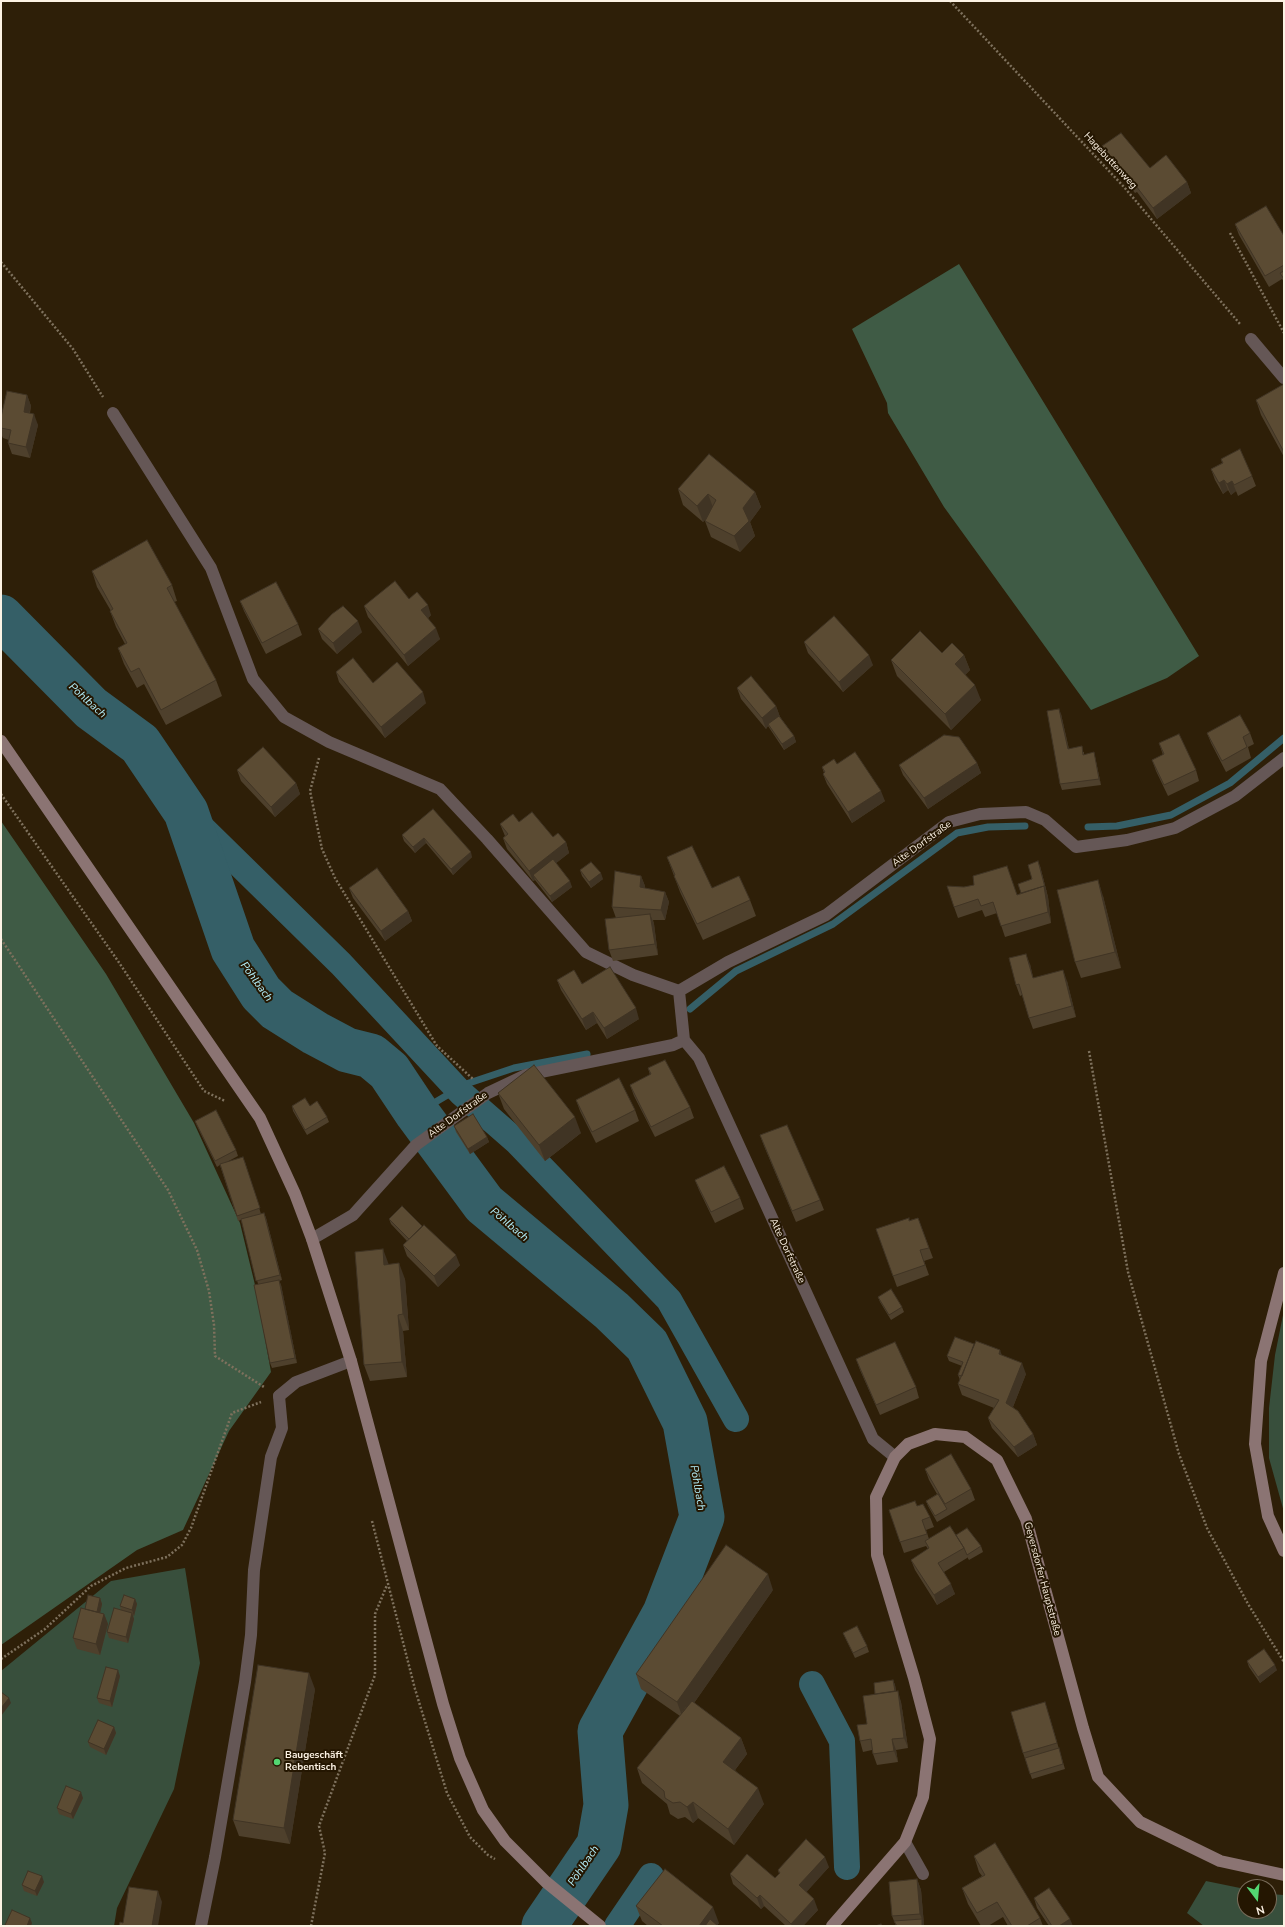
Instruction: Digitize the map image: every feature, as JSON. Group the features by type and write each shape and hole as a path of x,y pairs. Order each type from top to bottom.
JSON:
{"main road":[{"path":"1,741 260,1118 295,1194 312,1240 351,1361 441,1696 460,1758 483,1810 504,1842 546,1882 600,1926"},
{"path":"1284,1273 1261,1361 1255,1444 1268,1516 1284,1551"},
{"name":"Geyersdorfer Hauptstraße","path":"832,1926 905,1842 923,1797 930,1739 878,1555 876,1497 895,1457 908,1444 935,1434 965,1437 997,1460 1026,1518 1081,1721 1098,1777 1140,1822 1220,1861 1284,1875"}],"street":[{"path":"1251,339 1284,378"},
{"path":"113,413 211,568 253,679 284,717 329,742 440,789 487,839 586,952 633,975 679,991 684,1040"},
{"name":"Alte Dorfstraße","path":"679,991 728,962 826,914 949,822 980,814 1026,812 1045,820 1076,847 1127,840 1175,828 1195,818 1235,796 1284,758"},
{"name":"Alte Dorfstraße","path":"312,1240 352,1215 416,1145 482,1097 526,1075 673,1045 684,1040 699,1058 873,1439 895,1457"},
{"path":"201,1926 245,1682 251,1635 254,1570 271,1457 282,1428 279,1396 296,1382 351,1361"},
{"path":"905,1842 924,1874"}],"path":[{"name":"Hagebuttenweg","path":"950,1 1124,187 1251,339"},
{"path":"1230,233 1284,333"},
{"path":"1,262 73,349 113,413"},
{"path":"329,742 320,755 310,791 322,849 334,878 437,1046 468,1075"},
{"path":"1,794 118,961 204,1091"},
{"path":"1,939 168,1190 199,1257 209,1291 214,1325 215,1356 279,1396"},
{"path":"1089,1051 1128,1272 1179,1454 1207,1528 1248,1604 1284,1662"},
{"path":"1,1659 45,1630 91,1586 126,1568 167,1557 182,1545 191,1528 232,1413 279,1396"},
{"path":"311,1926 325,1853 319,1826 375,1675 375,1614 388,1584"}],"green space":[{"path":"959,264 1199,656 1167,678 1091,710 944,507 888,413 887,403 852,329"},
{"path":"1,821 106,974 194,1123 240,1223 256,1289 271,1372 229,1431 183,1530 137,1550 1,1645"},
{"path":"1284,1310 1284,1512 1269,1458 1269,1408 1275,1355"},
{"path":"185,1568 200,1663 174,1789 117,1908 114,1926 1,1926 1,1671 111,1581"},
{"path":"1206,1881 1237,1887 1237,1919 1277,1919 1277,1895 1284,1895 1284,1926 1204,1926 1187,1913"}],"building":[{"path":"1121,133 1150,168 1166,155 1187,182 1153,208 1102,146"},
{"path":"1266,206 1284,236 1284,265 1265,276 1235,224"},
{"path":"1284,271 1284,279 1280,273"},
{"path":"1284,384 1284,452 1256,400"},
{"path":"7,391 27,395 24,412 34,414 26,447 8,443 11,430 1,428 1,417"},
{"path":"1240,449 1252,476 1234,485 1232,481 1227,484 1224,480 1219,483 1211,469 1223,463 1221,459"},
{"path":"709,454 755,492 743,508 749,521 734,536 705,521 716,500 708,494 697,506 678,489"},
{"path":"147,540 172,585 167,588 216,680 161,710 139,668 131,672 118,648 127,643 110,611 113,609 92,571"},
{"path":"395,581 409,599 417,592 428,605 421,610 436,628 404,655 364,606"},
{"path":"276,582 298,624 262,643 240,601"},
{"path":"343,606 358,621 333,643 318,629 332,614"},
{"path":"834,616 869,655 839,682 804,642"},
{"path":"920,631 942,653 952,643 964,655 955,664 975,685 945,714 891,660"},
{"path":"353,658 373,683 397,662 423,692 381,727 336,672"},
{"path":"751,676 776,706 762,718 737,688"},
{"path":"1059,709 1068,749 1082,746 1083,755 1094,752 1099,779 1060,784 1047,711"},
{"path":"1240,715 1250,733 1243,737 1247,747 1222,761 1207,733"},
{"path":"779,716 794,736 782,744 768,724"},
{"path":"1179,734 1196,770 1164,785 1152,760 1164,754 1159,743"},
{"path":"944,735 959,737 977,763 924,798 899,765"},
{"path":"263,747 296,783 271,807 237,770"},
{"path":"855,752 881,791 848,812 823,774 825,772 822,767 834,759 837,764"},
{"path":"433,809 471,852 451,869 424,838 413,847 402,835"},
{"path":"532,812 553,837 558,833 566,842 529,871 503,838 508,834 500,824 513,814 519,822"},
{"path":"692,846 712,888 739,876 750,900 697,924 674,876 675,875 667,857"},
{"path":"553,859 570,881 550,896 533,875"},
{"path":"1038,861 1046,891 1044,886 1021,893 1018,884 1032,879 1028,865"},
{"path":"591,862 601,873 589,882 580,870"},
{"path":"1007,866 1017,895 1044,886 1048,912 1001,926 993,902 981,906 978,899 954,907 947,886 964,887 974,885 973,876"},
{"path":"377,868 408,911 381,931 349,888"},
{"path":"615,871 641,876 640,887 665,892 661,910 612,907"},
{"path":"1098,880 1115,952 1075,962 1057,890"},
{"path":"650,914 655,944 609,950 605,919"},
{"path":"1026,954 1033,978 1063,970 1072,1006 1029,1018 1019,984 1016,985 1009,958"},
{"path":"610,967 636,1008 604,1028 593,1012 582,1019 557,980 574,970 582,984"},
{"path":"665,1060 690,1107 651,1127 630,1085 651,1074 648,1068"},
{"path":"534,1065 575,1117 539,1145 498,1093"},
{"path":"619,1078 635,1110 592,1132 576,1100"},
{"path":"305,1098 310,1106 317,1101 327,1117 305,1130 292,1106"},
{"path":"216,1110 236,1150 215,1161 195,1121"},
{"path":"473,1114 487,1137 468,1149 454,1126"},
{"path":"787,1125 820,1200 792,1211 760,1135"},
{"path":"243,1157 260,1208 237,1216 220,1164"},
{"path":"724,1166 740,1198 711,1212 695,1180"},
{"path":"402,1206 422,1226 409,1239 389,1219"},
{"path":"264,1213 280,1275 256,1281 241,1219"},
{"path":"909,1218 909,1221 918,1218 929,1248 920,1250 925,1265 893,1276 876,1229"},
{"path":"424,1225 456,1255 434,1276 403,1245"},
{"path":"383,1249 384,1265 399,1263 403,1314 398,1315 402,1362 364,1365 355,1252"},
{"path":"279,1280 295,1358 270,1363 254,1285"},
{"path":"891,1289 902,1307 889,1315 878,1297"},
{"path":"955,1337 974,1344 962,1376 958,1375 963,1362 947,1356"},
{"path":"976,1341 1000,1350 999,1354 1022,1363 1006,1403 1018,1411 1033,1434 1014,1447 988,1418 999,1400 958,1384"},
{"path":"895,1342 916,1387 876,1405 856,1359"},
{"path":"951,1454 971,1489 945,1504 925,1469"},
{"path":"938,1494 947,1509 935,1516 926,1501"},
{"path":"915,1501 917,1506 923,1504 930,1517 922,1520 927,1534 900,1542 889,1510"},
{"path":"950,1526 964,1548 938,1563 951,1584 934,1595 911,1560 929,1548 925,1541"},
{"path":"967,1528 981,1546 967,1555 956,1535"},
{"path":"726,1545 768,1574 677,1702 636,1674"},
{"path":"88,1595 100,1598 97,1612 85,1609"},
{"path":"124,1595 135,1599 132,1610 120,1606"},
{"path":"81,1608 104,1614 96,1644 73,1638"},
{"path":"114,1608 132,1613 126,1637 107,1632"},
{"path":"857,1626 867,1646 853,1653 843,1633"},
{"path":"1264,1649 1275,1665 1258,1677 1247,1661"},
{"name":"Baugeschäft Rebentisch","path":"258,1665 309,1673 284,1828 233,1820"},
{"path":"106,1667 118,1670 110,1701 97,1698"},
{"path":"893,1680 895,1691 875,1694 874,1683"},
{"path":"898,1691 904,1738 892,1739 894,1751 873,1754 871,1739 860,1741 857,1725 867,1724 863,1696"},
{"path":"1,1692 9,1698 1,1708"},
{"path":"692,1701 741,1738 723,1762 758,1788 728,1829 693,1802 687,1807 680,1802 673,1803 665,1798 664,1791 637,1768"},
{"path":"1045,1702 1057,1743 1023,1753 1011,1712"},
{"path":"98,1720 114,1727 104,1749 88,1742"},
{"path":"1059,1748 1063,1764 1030,1774 1025,1758"},
{"path":"66,1786 81,1792 71,1814 57,1808"},
{"path":"806,1839 825,1857 799,1885 814,1899 791,1924 760,1895 757,1898 730,1874 747,1854 775,1878 780,1873 778,1870"},
{"path":"995,1843 1040,1918 1027,1926 1012,1926 997,1902 977,1913 962,1888 985,1875 974,1856"},
{"path":"665,1869 713,1907 699,1926 663,1926 636,1906"},
{"path":"28,1871 42,1876 35,1891 22,1885"},
{"path":"917,1879 920,1914 892,1916 889,1882"},
{"path":"129,1887 158,1891 152,1926 119,1926 120,1922 123,1923"},
{"path":"1049,1888 1070,1919 1059,1926 1052,1926 1034,1898"},
{"path":"12,1910 30,1918 27,1926 5,1925"},
{"path":"710,1919 718,1926 705,1926"},
{"path":"922,1919 922,1926 897,1926 894,1921"}],"waterway":[{"name":"Pöhlbach","path":"1,617 91,708 140,744 186,812 233,949 261,993 277,1009 315,1033 347,1050 371,1056 389,1071 417,1113 484,1204 612,1311 647,1345 685,1422 702,1517 665,1613 600,1731 606,1805 599,1845 544,1926"},
{"path":"1088,827 1117,826 1171,815 1230,783 1284,738"},
{"path":"186,812 341,964 461,1093 517,1142 669,1300 736,1419"},
{"path":"690,1009 736,971 833,924 957,833 988,827 1025,826"},
{"path":"417,1113 466,1084 514,1068 587,1054"},
{"path":"812,1684 842,1741 847,1867"},
{"path":"617,1926 651,1876"}],"place":[{"name":"Baugeschäft Rebentisch","path":"277,1762"}]}
